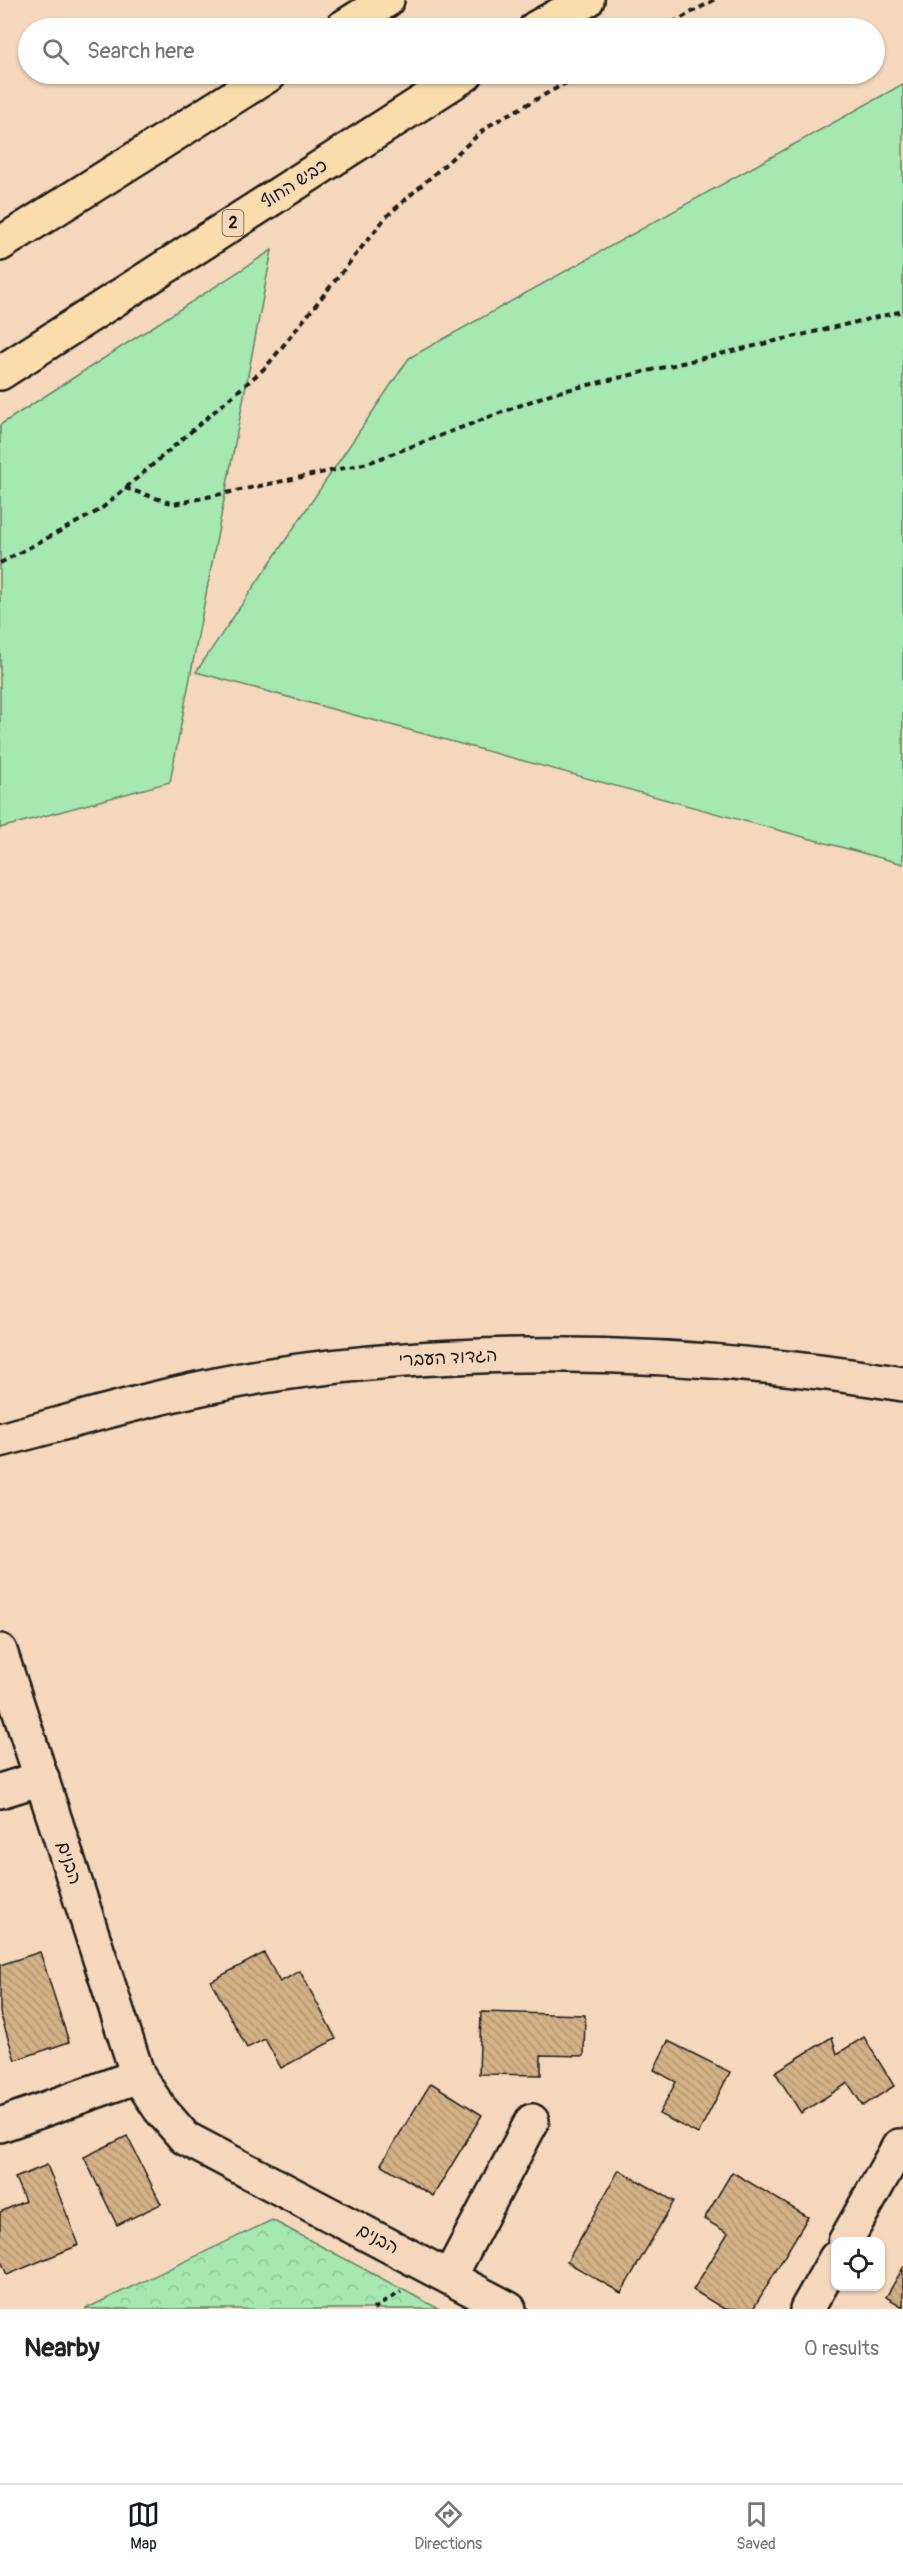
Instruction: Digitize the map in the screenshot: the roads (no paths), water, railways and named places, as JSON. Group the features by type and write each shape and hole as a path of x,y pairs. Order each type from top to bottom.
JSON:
{"highway":[{"path":"358,18 387,0"},
{"path":"554,18 587,0"},
{"path":"0,244 254,84"},
{"name":"כביש החוף","path":"0,373 450,84"}],"street":[{"name":"הגדוד העברי","path":"0,1440 159,1398 275,1374 454,1356 544,1354 640,1357 831,1372 903,1384"},
{"name":"הבנים","path":"0,1651 138,2076 160,2109 185,2138 509,2309"},
{"path":"0,1791 42,1778"},
{"path":"0,2124 138,2076"},
{"path":"450,2276 532,2121"},
{"path":"847,2237 898,2146"},
{"path":"807,2309 831,2267"}]}
